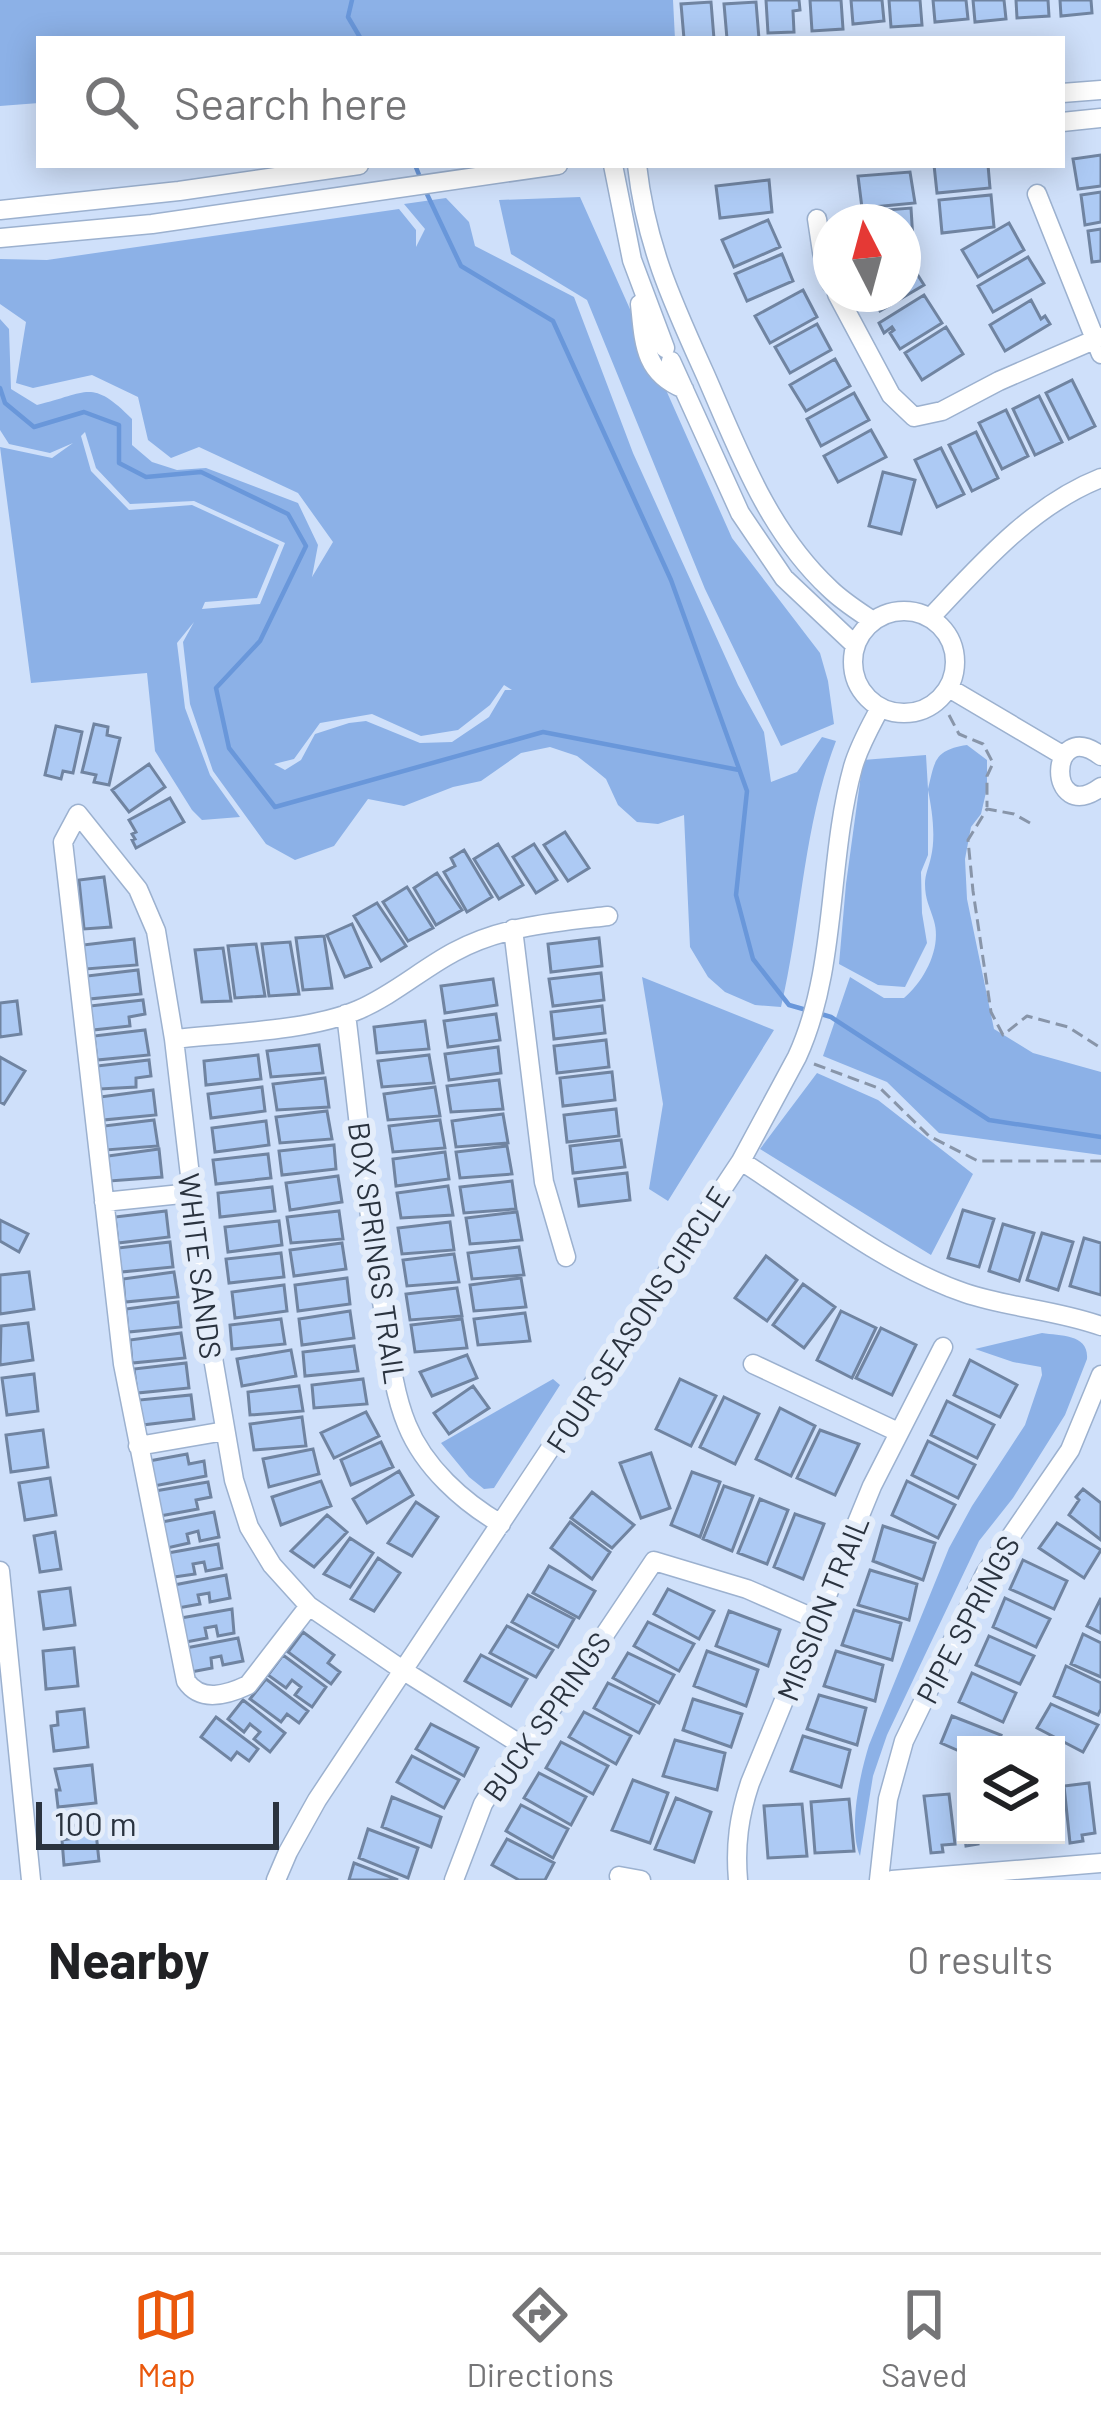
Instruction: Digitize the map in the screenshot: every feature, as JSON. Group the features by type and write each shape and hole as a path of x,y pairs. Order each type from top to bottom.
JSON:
{"street":[{"path":"1065,93 1101,90"},
{"path":"1065,122 1101,118"},
{"path":"0,210 337,168"},
{"path":"0,238 152,224 534,168"},
{"path":"613,168 620,212 652,317 740,513 784,578 855,645"},
{"path":"638,168 649,235 674,306 754,486 827,587 873,621"},
{"path":"846,312 891,395 914,418 942,411 999,381 1099,343 1037,194"},
{"path":"637,275 650,358 659,377 682,390"},
{"path":"652,317 674,306"},
{"path":"682,390 707,378"},
{"path":"930,617 995,550 1037,515 1101,478"},
{"path":"901,611 930,617 952,641 955,673 949,688 926,709 895,713 880,708 868,700 854,675 852,660 862,632 873,621 901,611"},
{"path":"949,688 1064,756"},
{"name":"FOUR SEASONS CIRCLE","path":"276,1880 317,1801 741,1161 801,1048 820,980 846,796 854,763 880,708"},
{"path":"1100,752 1076,748 1064,756 1058,770 1067,790 1081,796 1101,787"},
{"name":"WHITE SANDS","path":"104,1202 63,842 78,814 128,874 156,931 174,1039 208,1329 233,1480 249,1527 272,1565 309,1606 523,1746"},
{"path":"174,1039 327,1020 379,999 458,950 513,929 608,916"},
{"path":"513,929 544,1182 566,1257"},
{"name":"BOX SPRINGS TRAIL","path":"346,1014 397,1394 424,1456 475,1509 501,1524"},
{"path":"741,1161 930,1279 1022,1309 1101,1326"},
{"path":"191,1192 104,1202 123,1364 182,1669 192,1690 206,1696 248,1684 309,1606"},
{"name":"MISSION TRAIL","path":"738,1880 735,1846 742,1805 872,1486 943,1347"},
{"path":"753,1364 898,1432"},
{"name":"PIPE SPRINGS","path":"879,1880 888,1799 904,1741 985,1574 1070,1450 1101,1376"},
{"path":"138,1446 225,1431"},
{"name":"BUCK SPRINGS","path":"454,1880 483,1804 654,1561 747,1589 818,1620"},
{"path":"0,1571 31,1880"},
{"path":"892,1880 1101,1863"},
{"path":"619,1876 641,1880"}],"path":[{"path":"949,715 958,734 983,744 993,763 987,776 987,808 968,840 991,1012 1004,1035 1027,1016 1068,1027 1101,1048"},
{"path":"987,808 1030,823"},
{"path":"801,1048 880,1089 929,1136 978,1161 1101,1161"}],"shaded area":[{"path":"0,0 673,0 675,36 36,36 36,103 0,106"},
{"path":"580,197 732,538 820,653 834,724 781,746 705,589 587,300 511,254 499,200"},
{"path":"446,198 469,222 475,246 574,297 633,453 764,732 771,782 797,772 822,737 836,741 816,806 781,1007 755,1005 725,992 708,977 690,947 684,815 658,824 637,822 618,805 606,779 577,756 550,747 521,753 481,781 404,806 368,799 334,846 295,860 266,844 213,771 190,704 183,642 194,622 177,643 185,708 210,775 240,817 202,820 192,810 155,751 147,673 31,683 0,447 52,458 73,443 50,453 9,444 0,430 0,319 9,329 11,389 37,405 97,393 132,419 132,445 152,462 177,470 206,468 298,503 318,545 312,577 333,542 298,493 199,447 171,458 148,440 138,397 92,375 33,388 16,383 26,322 0,304 0,259 47,260 399,209 416,230 416,247 425,229 404,204","holes":["85,432 96,468 130,504 194,501 285,543 260,604 202,609 205,602 257,598 279,545 192,505 129,510 91,471 81,436","504,685 512,690 505,690 489,717 452,742 420,743 366,721 349,723 315,734 301,760 285,770 274,764 294,759 320,723 372,714 421,736 458,730 490,705"]},
{"path":"967,745 987,760 987,788 981,814 971,827 965,859 967,899 994,1029 1033,1053 1101,1072 1101,1155 939,1133 887,1082 823,1056 850,977 884,998 904,998 924,973 936,942 925,890 933,840 928,790 928,855 921,872 927,943 905,987 878,985 839,964 863,760 926,755 928,789 938,758"},
{"path":"642,977 774,1030 668,1201 649,1189 663,1104"},
{"path":"817,1073 878,1100 973,1174 931,1255 760,1149"},
{"path":"1042,1333 1079,1341 1087,1359 1065,1415 1013,1498 979,1541 887,1735 873,1776 860,1856 855,1816 869,1745 949,1548 1025,1425 1042,1375 1041,1367 975,1349"},
{"path":"553,1379 560,1385 494,1488 484,1489 441,1443"}],"building":[{"path":"766,0 799,0 800,10 793,11 794,32 768,33"},
{"path":"810,0 841,0 843,29 812,31"},
{"path":"851,0 882,0 884,21 853,24"},
{"path":"889,0 920,0 922,25 891,27"},
{"path":"933,0 966,0 968,19 935,22"},
{"path":"973,0 1004,0 1006,19 975,22"},
{"path":"1016,0 1048,0 1049,16 1017,18"},
{"path":"1060,0 1091,0 1092,13 1061,16"},
{"path":"711,2 714,36 684,36 681,4"},
{"path":"756,2 759,36 727,36 724,4"},
{"path":"1101,155 1101,186 1078,189 1073,159"},
{"path":"934,168 988,168 990,188 937,193"},
{"path":"910,172 915,203 862,204 858,176"},
{"path":"769,180 772,212 720,218 716,186"},
{"path":"1101,192 1101,222 1085,225 1081,195"},
{"path":"991,195 994,227 942,233 939,200"},
{"path":"768,220 780,247 734,267 722,240"},
{"path":"1009,223 1024,250 978,277 962,250"},
{"path":"1101,229 1101,261 1092,262 1088,231"},
{"path":"782,254 793,281 747,301 735,274"},
{"path":"1028,257 1044,283 993,312 978,286"},
{"path":"803,290 817,317 770,343 755,316"},
{"path":"921,297 942,323 900,349 890,333 892,327 884,333 879,323 897,312 921,312"},
{"path":"1031,300 1041,319 1045,316 1050,324 1005,351 990,325"},
{"path":"817,324 831,350 790,373 775,347"},
{"path":"946,327 963,354 922,380 905,353"},
{"path":"835,359 850,386 806,411 790,385"},
{"path":"1072,380 1095,426 1069,439 1046,393"},
{"path":"854,393 869,420 821,446 807,419"},
{"path":"1039,396 1062,442 1035,455 1013,409"},
{"path":"1006,410 1028,456 1002,469 979,423"},
{"path":"871,430 886,457 838,482 824,456"},
{"path":"976,432 998,478 972,491 949,445"},
{"path":"941,448 964,494 937,507 915,460"},
{"path":"883,472 915,480 901,534 869,526"},
{"path":"94,724 108,727 107,735 120,738 109,785 94,782 96,775 82,772"},
{"path":"56,726 82,732 73,773 63,771 61,779 45,775"},
{"path":"149,764 165,787 129,812 112,790"},
{"path":"170,798 184,822 136,848 132,834 136,832 129,820"},
{"path":"565,832 589,868 568,881 544,845"},
{"path":"498,844 523,885 499,899 474,859"},
{"path":"534,844 557,880 536,893 513,857"},
{"path":"464,850 492,897 467,912 444,872 455,866 451,858"},
{"path":"437,873 462,910 436,925 414,888"},
{"path":"104,877 111,927 84,929 79,880"},
{"path":"407,887 433,928 408,941 383,902"},
{"path":"377,903 406,946 381,961 354,916"},
{"path":"352,924 371,967 345,977 327,935"},
{"path":"324,936 332,988 303,990 296,938"},
{"path":"599,938 602,966 551,972 548,944"},
{"path":"134,939 137,965 86,969 83,945"},
{"path":"290,942 299,994 269,996 262,944"},
{"path":"256,944 265,996 235,998 228,946"},
{"path":"223,948 231,1001 202,1002 195,950"},
{"path":"138,970 141,994 89,999 87,976"},
{"path":"601,973 604,1000 553,1006 549,979"},
{"path":"493,979 497,1005 445,1013 441,986"},
{"path":"143,1000 145,1014 129,1017 130,1026 93,1030 90,1006"},
{"path":"17,1001 21,1034 0,1037 0,1003"},
{"path":"602,1006 605,1033 554,1039 551,1012"},
{"path":"496,1014 500,1040 448,1047 444,1021"},
{"path":"425,1021 429,1049 377,1053 374,1027"},
{"path":"145,1030 149,1055 97,1060 94,1036"},
{"path":"606,1040 609,1067 557,1073 554,1046"},
{"path":"319,1045 323,1073 271,1077 267,1051"},
{"path":"498,1047 501,1073 449,1080 445,1054"},
{"path":"258,1055 261,1079 206,1085 204,1061"},
{"path":"429,1055 434,1083 382,1087 378,1061"},
{"path":"0,1057 25,1071 4,1104 0,1102"},
{"path":"149,1060 151,1076 136,1078 136,1087 100,1089 97,1066"},
{"path":"612,1072 615,1100 563,1106 560,1078"},
{"path":"325,1078 329,1107 277,1110 273,1084"},
{"path":"499,1080 503,1109 451,1112 447,1086"},
{"path":"262,1087 265,1111 211,1118 208,1094"},
{"path":"435,1087 440,1116 388,1120 384,1094"},
{"path":"153,1090 156,1115 103,1120 100,1097"},
{"path":"616,1109 619,1136 567,1142 564,1115"},
{"path":"327,1111 332,1139 280,1143 276,1117"},
{"path":"503,1114 508,1143 456,1147 452,1121"},
{"path":"154,1120 158,1146 106,1150 104,1126"},
{"path":"440,1120 445,1148 393,1152 389,1126"},
{"path":"266,1121 269,1145 215,1152 212,1128"},
{"path":"621,1140 625,1167 573,1173 570,1146"},
{"path":"334,1145 336,1169 282,1175 279,1151"},
{"path":"507,1146 512,1174 460,1178 456,1152"},
{"path":"159,1149 162,1177 110,1181 108,1156"},
{"path":"445,1152 449,1179 396,1186 393,1159"},
{"path":"268,1154 271,1178 216,1184 213,1160"},
{"path":"627,1173 630,1200 579,1206 575,1179"},
{"path":"338,1176 342,1202 290,1210 286,1183"},
{"path":"512,1181 516,1209 464,1213 460,1187"},
{"path":"448,1186 453,1215 401,1218 397,1193"},
{"path":"272,1187 275,1211 220,1217 218,1193"},
{"path":"963,1210 994,1219 979,1267 948,1258"},
{"path":"166,1211 169,1237 118,1243 115,1217"},
{"path":"339,1211 343,1239 291,1243 287,1217"},
{"path":"517,1212 522,1240 470,1244 466,1218"},
{"path":"0,1220 28,1234 19,1252 0,1241"},
{"path":"279,1221 282,1245 228,1252 225,1227"},
{"path":"450,1222 454,1250 402,1254 398,1228"},
{"path":"1003,1224 1034,1233 1019,1281 989,1271"},
{"path":"1042,1233 1073,1242 1058,1290 1027,1280"},
{"path":"1084,1238 1101,1243 1101,1295 1070,1286"},
{"path":"170,1242 173,1267 121,1272 118,1248"},
{"path":"342,1243 346,1269 294,1276 290,1250"},
{"path":"519,1247 524,1275 472,1279 468,1253"},
{"path":"281,1253 284,1277 229,1283 226,1259"},
{"path":"454,1254 459,1282 407,1286 403,1260"},
{"path":"766,1256 797,1280 767,1321 735,1298"},
{"path":"29,1272 34,1309 0,1314 0,1275"},
{"path":"174,1272 178,1297 125,1302 123,1279"},
{"path":"347,1278 350,1304 298,1311 295,1285"},
{"path":"521,1278 526,1307 474,1311 470,1285"},
{"path":"803,1284 835,1307 804,1348 773,1325"},
{"path":"284,1285 287,1311 235,1318 232,1292"},
{"path":"457,1288 462,1316 410,1320 406,1294"},
{"path":"178,1302 181,1327 128,1332 126,1309"},
{"path":"350,1311 354,1338 302,1345 299,1319"},
{"path":"841,1311 876,1328 852,1378 817,1360"},
{"path":"525,1313 530,1341 478,1345 474,1319"},
{"path":"281,1319 285,1344 232,1349 230,1325"},
{"path":"462,1319 467,1348 415,1352 411,1325"},
{"path":"28,1323 33,1360 0,1365 1,1326"},
{"path":"881,1328 916,1345 892,1395 856,1378"},
{"path":"181,1333 185,1358 132,1363 130,1340"},
{"path":"354,1346 358,1371 305,1376 303,1352"},
{"path":"291,1350 296,1376 242,1386 237,1359"},
{"path":"467,1355 477,1378 432,1396 420,1372"},
{"path":"970,1360 1017,1385 1000,1417 954,1395"},
{"path":"186,1363 189,1388 137,1393 134,1369"},
{"path":"34,1374 38,1411 7,1415 2,1378"},
{"path":"363,1379 367,1404 314,1408 312,1385"},
{"path":"680,1379 716,1396 691,1446 656,1429"},
{"path":"299,1386 303,1411 250,1415 248,1392"},
{"path":"473,1386 489,1408 449,1434 434,1413"},
{"path":"191,1395 194,1419 142,1425 139,1400"},
{"path":"724,1397 759,1414 735,1464 700,1447"},
{"path":"947,1401 994,1425 977,1458 931,1435"},
{"path":"780,1408 815,1426 791,1476 756,1459"},
{"path":"366,1412 379,1436 334,1458 321,1433"},
{"path":"302,1417 306,1446 254,1450 250,1424"},
{"path":"43,1430 48,1467 11,1472 6,1435"},
{"path":"820,1430 859,1444 835,1495 797,1478"},
{"path":"928,1441 975,1465 958,1498 912,1475"},
{"path":"381,1442 393,1467 351,1485 341,1460"},
{"path":"313,1449 319,1474 269,1487 263,1459"},
{"path":"651,1453 670,1508 641,1518 620,1463"},
{"path":"187,1454 189,1464 204,1461 206,1476 154,1486 149,1461"},
{"path":"399,1471 413,1495 367,1523 353,1499"},
{"path":"692,1472 720,1482 700,1537 671,1525"},
{"path":"50,1478 56,1515 25,1520 19,1483"},
{"path":"321,1481 331,1506 281,1525 272,1497"},
{"path":"907,1481 955,1505 938,1538 892,1515"},
{"path":"208,1482 211,1497 196,1500 198,1509 160,1516 155,1491"},
{"path":"724,1486 753,1496 732,1551 703,1539"},
{"path":"1083,1489 1101,1503 1101,1540 1069,1515"},
{"path":"592,1492 634,1525 612,1548 571,1518"},
{"path":"760,1499 788,1510 767,1564 738,1553"},
{"path":"416,1502 438,1517 412,1556 388,1543"},
{"path":"214,1512 219,1537 200,1541 198,1531 187,1534 189,1543 167,1548 162,1522"},
{"path":"795,1514 824,1524 803,1579 774,1567"},
{"path":"327,1515 347,1532 314,1567 291,1551"},
{"path":"570,1522 610,1552 592,1579 551,1548"},
{"path":"1057,1523 1101,1550 1084,1578 1039,1548"},
{"path":"883,1526 935,1543 923,1580 873,1561"},
{"path":"55,1532 61,1569 40,1572 34,1536"},
{"path":"350,1538 373,1553 350,1587 324,1574"},
{"path":"218,1544 222,1568 206,1571 204,1562 193,1564 195,1574 174,1577 168,1553"},
{"path":"378,1558 400,1573 374,1611 351,1599"},
{"path":"1023,1560 1067,1581 1054,1609 1010,1589"},
{"path":"549,1566 595,1591 579,1618 533,1593"},
{"path":"870,1570 917,1584 909,1620 858,1605"},
{"path":"226,1575 230,1598 210,1602 209,1593 198,1595 200,1604 178,1608 174,1585"},
{"path":"70,1588 75,1625 44,1629 39,1592"},
{"path":"668,1589 714,1611 699,1639 654,1614"},
{"path":"528,1595 574,1619 558,1647 512,1622"},
{"path":"1005,1598 1050,1619 1036,1647 993,1627"},
{"path":"1101,1598 1101,1633 1087,1626"},
{"path":"232,1609 234,1633 218,1636 216,1626 205,1628 207,1638 186,1642 181,1618"},
{"path":"854,1610 901,1623 892,1660 842,1645"},
{"path":"729,1611 780,1630 768,1666 716,1646"},
{"path":"648,1622 694,1644 679,1671 634,1646"},
{"path":"507,1626 553,1650 536,1677 490,1653"},
{"path":"303,1632 334,1655 328,1663 340,1672 331,1684 288,1652"},
{"path":"1083,1634 1101,1643 1101,1677 1071,1664"},
{"path":"989,1636 1034,1656 1020,1684 976,1665"},
{"path":"238,1638 243,1661 223,1665 221,1656 211,1658 212,1668 191,1672 186,1648"},
{"path":"74,1648 78,1686 46,1689 43,1651"},
{"path":"707,1651 758,1670 746,1706 694,1686"},
{"path":"836,1651 883,1665 875,1701 824,1686"},
{"path":"628,1653 674,1675 659,1703 613,1678"},
{"path":"283,1655 326,1687 312,1707 295,1695 301,1687 292,1680 286,1688 268,1675"},
{"path":"481,1655 527,1679 511,1706 465,1681"},
{"path":"1066,1666 1101,1683 1098,1715 1054,1696"},
{"path":"972,1673 1016,1693 1003,1722 959,1702"},
{"path":"266,1679 308,1711 299,1723 287,1714 281,1722 250,1699"},
{"path":"608,1683 654,1705 639,1733 594,1708"},
{"path":"819,1695 866,1708 857,1745 807,1729"},
{"path":"693,1699 742,1714 731,1747 683,1730"},
{"path":"243,1700 285,1733 270,1752 254,1739 260,1732 250,1724 244,1732 228,1719"},
{"path":"1051,1704 1098,1725 1083,1752 1065,1743 1065,1736 1037,1728"},
{"path":"84,1709 88,1747 54,1751 51,1726 58,1725 57,1712"},
{"path":"584,1712 631,1736 616,1764 569,1737"},
{"path":"952,1716 1001,1735 957,1736 957,1750 941,1743"},
{"path":"216,1717 258,1749 249,1761 237,1752 231,1760 201,1737"},
{"path":"431,1724 478,1748 464,1776 416,1749"},
{"path":"803,1736 850,1750 841,1787 791,1771"},
{"path":"675,1740 725,1753 717,1790 663,1776"},
{"path":"561,1742 608,1766 593,1794 546,1768"},
{"path":"412,1756 459,1780 444,1808 397,1782"},
{"path":"92,1765 96,1803 58,1807 55,1769"},
{"path":"539,1773 586,1797 571,1825 524,1798"},
{"path":"633,1780 668,1793 650,1843 612,1830"},
{"path":"1089,1783 1095,1833 1082,1835 1083,1841 1070,1843 1065,1786"},
{"path":"949,1794 955,1844 942,1845 943,1852 931,1853 924,1796"},
{"path":"392,1797 441,1817 431,1847 382,1827"},
{"path":"676,1798 711,1812 694,1862 655,1849"},
{"path":"849,1799 854,1851 815,1853 811,1802"},
{"path":"802,1804 807,1856 768,1858 764,1806"},
{"path":"521,1805 568,1829 553,1858 506,1831"},
{"path":"95,1823 99,1861 64,1865 62,1840 69,1839 68,1826"},
{"path":"368,1829 418,1848 408,1878 359,1858"},
{"path":"507,1839 554,1863 545,1880 519,1880 492,1865"},
{"path":"354,1863 398,1880 349,1880"}],"waterway":[{"path":"352,0 348,17 359,36"},
{"path":"416,168 422,182"},
{"path":"426,192 461,266 553,321 671,580 747,791 736,895 753,959 789,1005 810,1011"},
{"path":"0,388 5,403 34,427 84,412 119,425 119,463 146,477 201,472 288,514 306,546 260,641 216,688 229,748 275,807 543,732 739,770"},
{"path":"821,1014 989,1120 1101,1137"}]}
